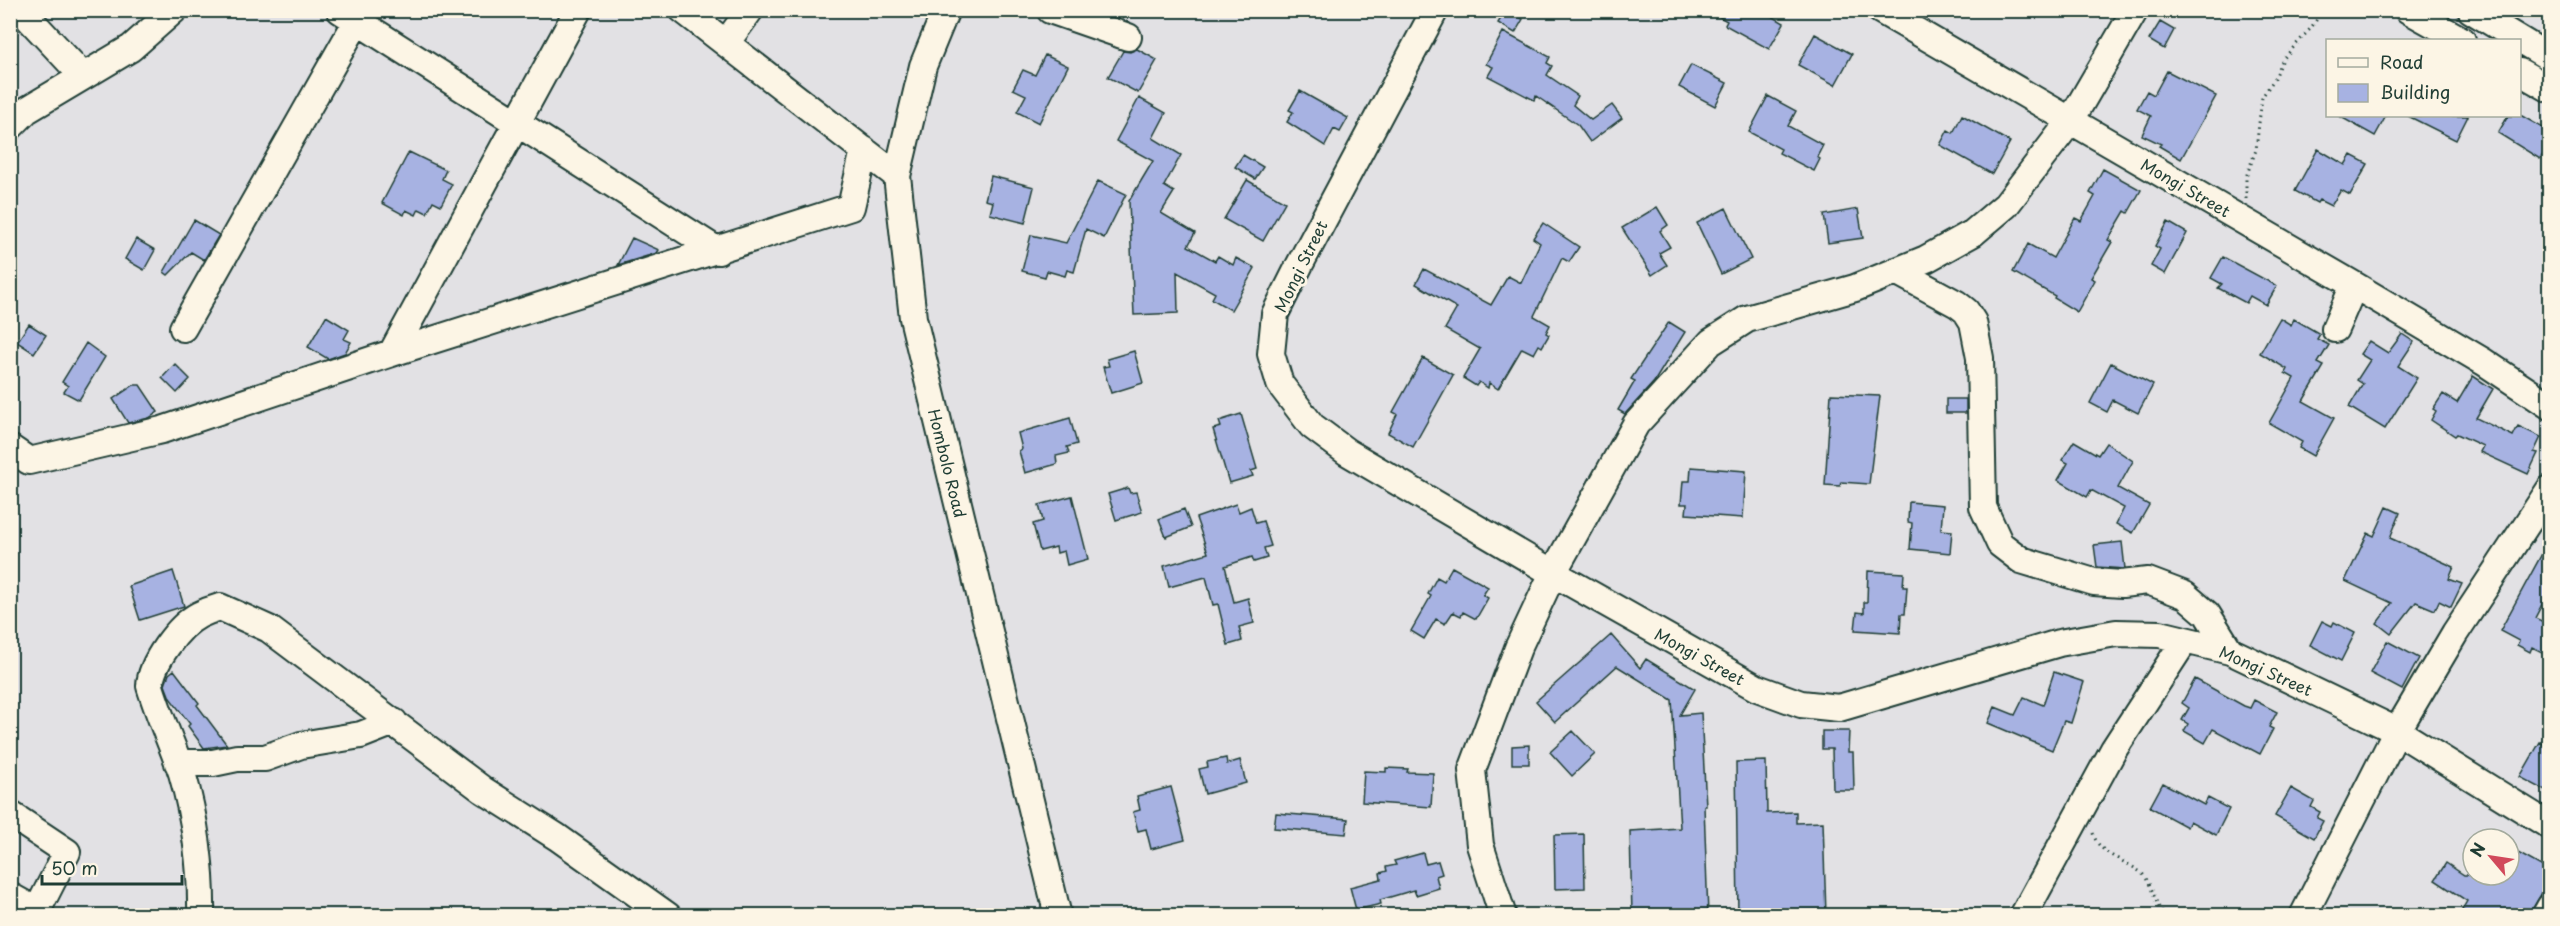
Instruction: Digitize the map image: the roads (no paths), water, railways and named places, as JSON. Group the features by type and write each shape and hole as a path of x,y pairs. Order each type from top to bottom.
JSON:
{"street":[{"path":"21,10 83,76"},
{"path":"10,127 27,110 131,48 174,10"},
{"path":"392,353 578,10"},
{"path":"683,10 897,176"},
{"path":"726,43 750,10"},
{"name":"Hombolo Road","path":"946,10 923,66 897,176 913,318 1058,915"},
{"path":"1050,10 1128,37"},
{"name":"Mongi Street","path":"1435,10 1275,314 1271,354 1280,384 1312,426 1347,452 1553,573 1757,687 1801,704 1839,708 2059,643 2116,633 2160,633 2230,651 2397,731 2550,826"},
{"name":"Mongi Street","path":"1880,10 2354,285 2484,363 2550,406"},
{"path":"1503,915 1480,845 1472,770 1518,648 1553,573 1636,424 1711,342 1748,319 1855,288 1926,259 1973,233 2006,205 2071,120 2135,10"},
{"path":"2408,10 2460,39"},
{"path":"2471,10 2519,39"},
{"path":"183,328 348,16 718,251"},
{"path":"2521,40 2550,58"},
{"path":"2521,73 2550,89"},
{"path":"10,448 29,461 162,430 392,353 851,207 864,150"},
{"path":"1896,271 1957,304 1966,311 1973,322 1980,358 1983,507 2000,544 2021,560 2094,582 2122,584 2148,581 2186,595 2207,614 2230,651"},
{"path":"2335,329 2354,285"},
{"path":"2302,915 2397,731 2455,633 2550,489"},
{"path":"201,915 200,876 191,815 178,763 150,686 150,675 163,652 182,628 197,616 220,607 269,629 483,790 557,837 668,915"},
{"path":"2023,915 2114,749 2185,640"},
{"path":"178,763 213,763 237,758 265,758 301,745 361,735 394,722"},
{"path":"10,814 68,852 37,911 10,896"},
{"path":"2545,915 2550,907"}]}
